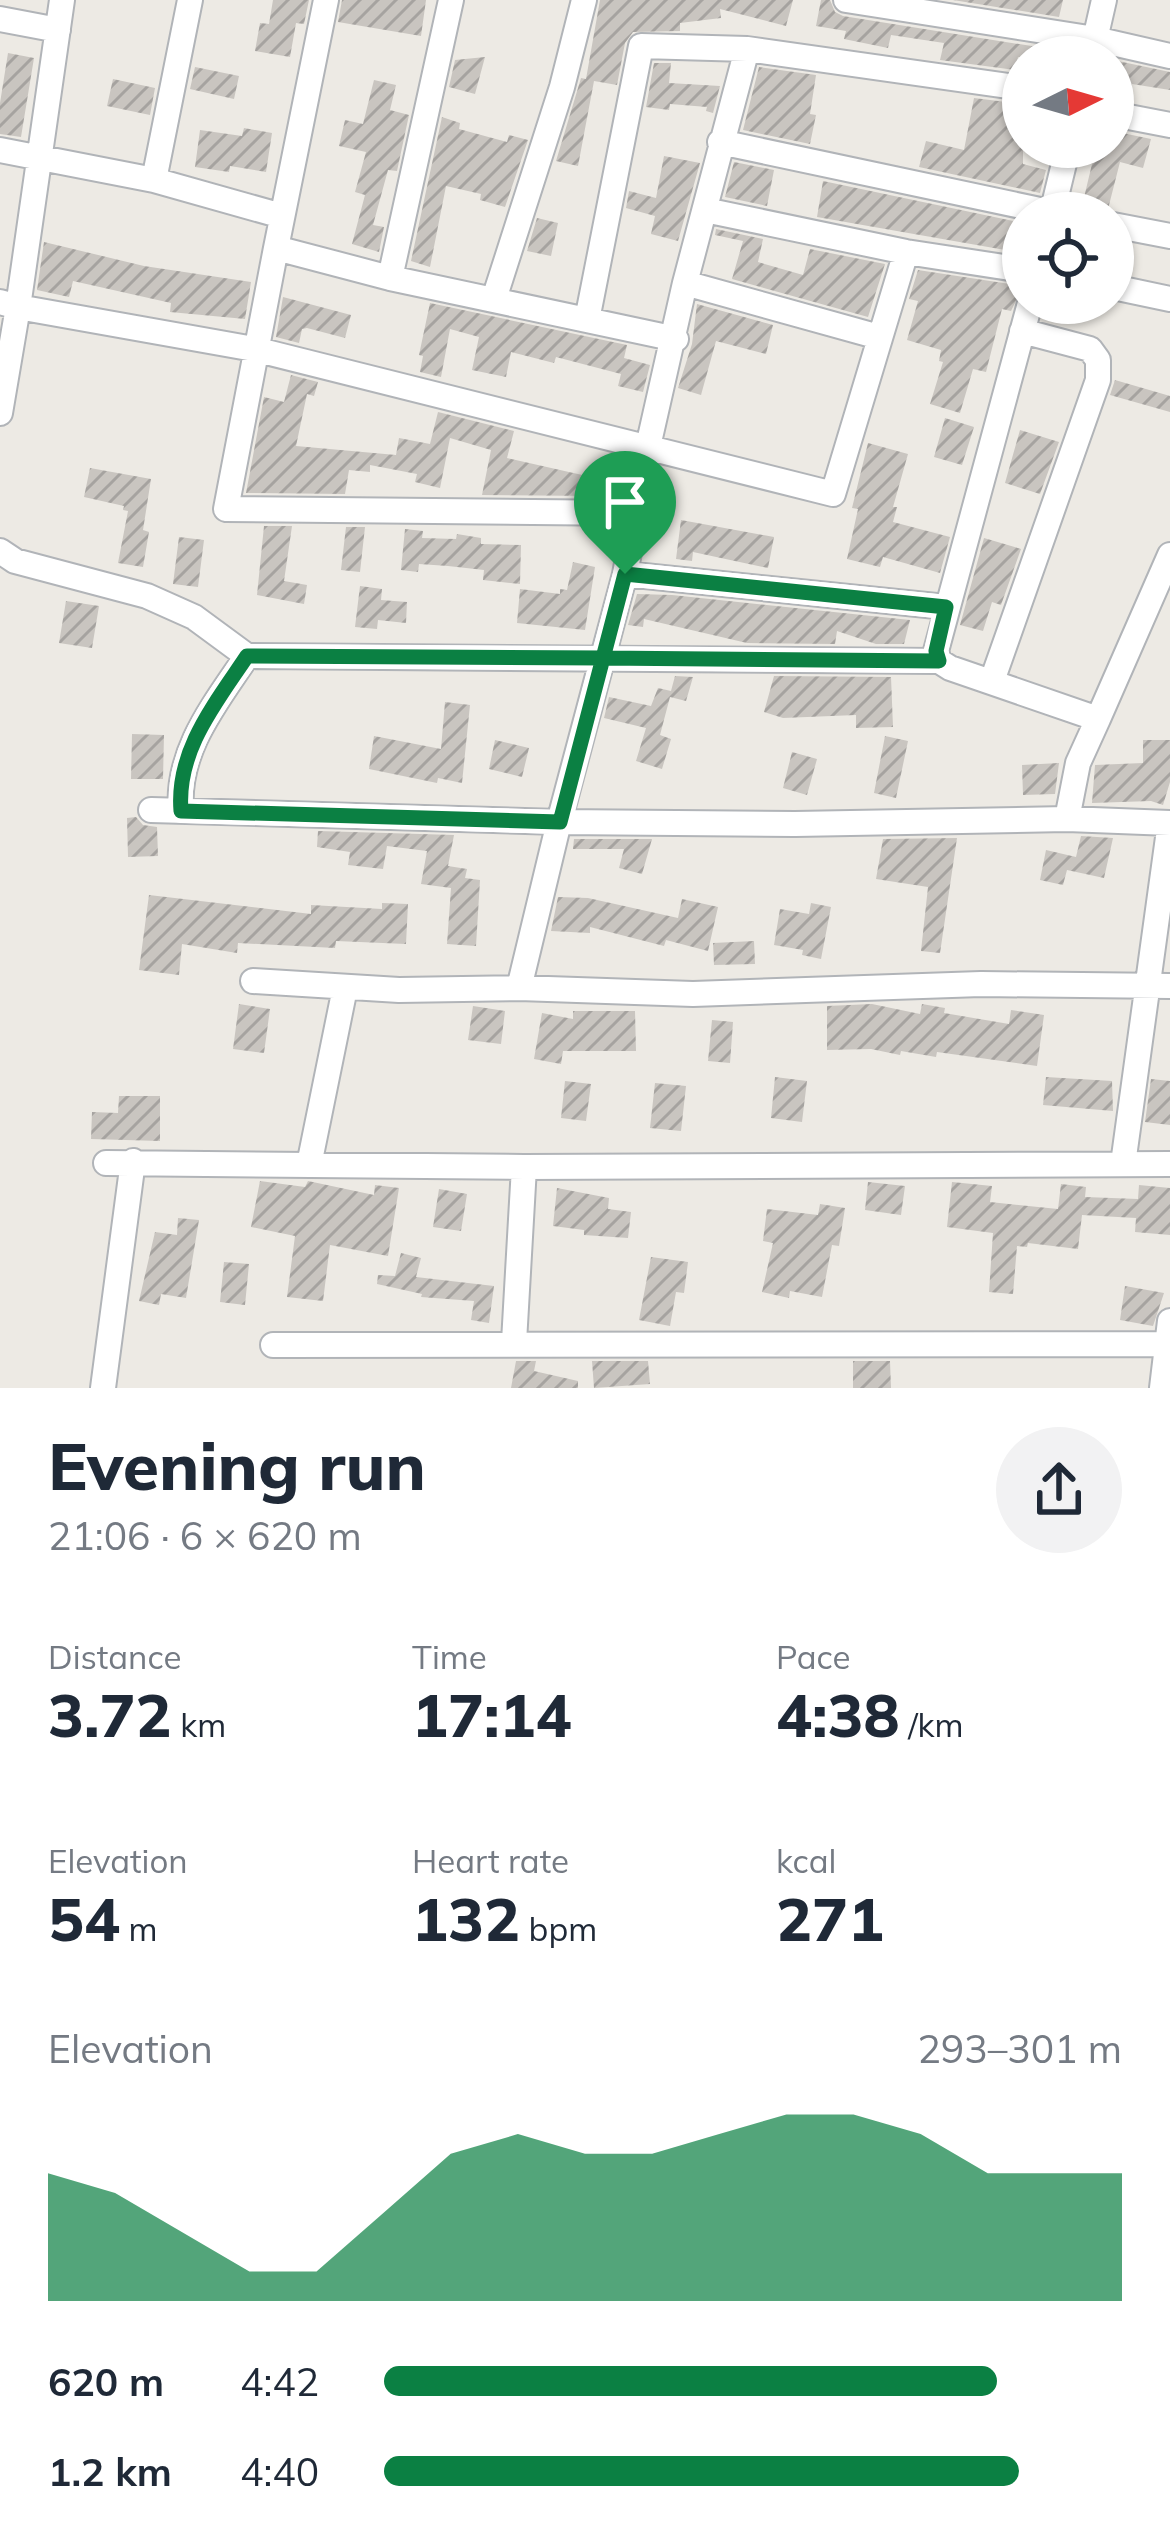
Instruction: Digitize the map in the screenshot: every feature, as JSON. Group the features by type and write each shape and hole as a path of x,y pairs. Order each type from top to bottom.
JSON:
{"street":[{"path":"0,413 9,305 41,156 62,0"},
{"path":"154,180 190,0"},
{"path":"326,0 226,509 633,513 720,142 747,50"},
{"path":"390,278 452,0"},
{"path":"494,299 562,87 584,0"},
{"path":"845,0 1031,36"},
{"path":"1096,36 1104,0"},
{"path":"0,19 58,31"},
{"path":"587,320 641,46 747,50 1002,85"},
{"path":"1134,52 1170,56"},
{"path":"1134,118 1170,125"},
{"path":"720,142 1002,202"},
{"path":"0,150 154,180 282,216"},
{"path":"705,210 1002,267"},
{"path":"1134,229 1170,236"},
{"path":"276,248 390,278 676,339"},
{"path":"9,305 254,349 833,494 906,252"},
{"path":"686,283 879,337"},
{"path":"1134,291 1170,299"},
{"path":"939,661 936,651 946,607 1024,324"},
{"path":"992,681 1098,380 1098,360 1090,349 1022,331"},
{"path":"520,988 625,574 649,450"},
{"path":"0,551 15,561 147,596 194,617 247,656 939,661 1098,719"},
{"path":"1067,819 1078,763 1170,555"},
{"path":"625,574 946,607"},
{"path":"181,811 179,788 190,748 247,656"},
{"path":"152,810 560,822 1067,819 1170,823 1160,986 1123,1164"},
{"path":"253,981 345,988 693,994 982,984 1160,986"},
{"path":"309,1165 345,988"},
{"path":"103,1388 133,1161"},
{"path":"106,1163 524,1167 1170,1164"},
{"path":"514,1342 524,1167"},
{"path":"273,1346 1169,1336 1162,1388"}],"building":[{"path":"273,0 309,0 304,24 296,23 290,57 255,51 260,23 269,24"},
{"path":"342,0 426,0 421,36 338,22"},
{"path":"600,0 793,0 786,26 720,9 721,18 680,23 680,31 633,32 625,43 617,85 594,81 578,166 556,161 581,78 586,79"},
{"path":"821,0 830,0 835,12 843,16 1002,41 1002,68 940,60 944,43 891,35 888,48 844,39 846,31 816,26"},
{"path":"953,0 1063,0 1059,17"},
{"path":"8,53 34,58 21,137 0,134"},
{"path":"485,57 475,94 449,87 455,60"},
{"path":"654,63 671,63 669,83 720,86 713,113 707,107 646,107"},
{"path":"1134,64 1170,72 1170,90 1134,84"},
{"path":"195,67 239,76 234,99 190,89"},
{"path":"759,67 816,75 810,144 743,130"},
{"path":"113,79 155,88 150,115 107,106"},
{"path":"374,80 396,85 390,110 409,115 397,171 388,170 373,225 384,227 379,252 352,244 365,195 355,192 366,152 339,146 345,120 363,124"},
{"path":"974,98 1002,101 1002,168 1046,170 1040,192 919,167 926,141 964,150"},
{"path":"442,117 460,123 459,129 507,142 509,135 528,140 505,207 480,200 481,194 446,186 430,267 411,261"},
{"path":"244,128 272,133 266,172 195,167 200,130 242,136"},
{"path":"1134,135 1151,139 1143,168 1134,166"},
{"path":"664,156 700,163 678,241 651,234 655,216 626,208 629,191 656,198"},
{"path":"734,162 774,170 767,206 725,197"},
{"path":"1091,168 1118,168 1112,192 1085,192"},
{"path":"823,181 1002,219 1002,249 817,217"},
{"path":"537,218 558,223 551,256 527,251"},
{"path":"716,229 763,239 758,262 803,275 810,249 885,264 868,317 732,279 743,241 715,235"},
{"path":"44,242 144,266 251,282 245,319 170,312 171,303 73,281 69,297 37,290"},
{"path":"918,270 1002,283 1002,309 986,372 973,369 960,413 930,404 943,362 939,361 941,350 907,340 918,301 909,299"},
{"path":"283,297 351,315 345,338 307,328 302,329 299,343 276,337"},
{"path":"430,303 627,345 624,358 650,365 643,392 618,386 621,374 556,357 554,363 511,352 506,377 472,370 479,337 450,329 441,377 420,372"},
{"path":"697,304 773,325 766,354 716,341 701,395 678,388 692,344"},
{"path":"291,375 318,382 314,396 307,394 296,446 396,455 399,438 430,444 438,412 514,431 507,458 600,479 596,496 482,495 491,450 450,438 440,488 415,482 417,474 370,465 370,472 349,470 345,494 246,493 264,397 284,402"},
{"path":"1115,380 1170,396 1170,412 1110,395"},
{"path":"945,418 974,427 962,465 934,457"},
{"path":"1020,430 1059,442 1040,494 1005,483"},
{"path":"868,443 908,454 893,522 950,537 940,573 883,557 880,567 847,559 858,509 852,508"},
{"path":"90,468 151,479 143,567 118,563 128,511 84,497"},
{"path":"681,520 774,537 768,568 693,552 692,561 676,559"},
{"path":"264,526 292,526 284,581 307,585 304,604 257,595"},
{"path":"346,527 365,527 360,572 341,570"},
{"path":"405,529 423,531 422,538 456,539 457,534 481,538 481,544 521,545 520,584 483,580 484,570 419,564 418,572 401,570"},
{"path":"179,537 204,540 198,587 173,584"},
{"path":"984,538 1021,549 1001,605 992,602 983,631 960,625"},
{"path":"573,562 595,567 585,630 517,623 520,589 560,594 560,589 567,590"},
{"path":"360,586 382,589 381,600 407,602 406,623 378,620 377,629 355,627"},
{"path":"637,594 910,620 904,644 876,644 837,631 835,644 747,643 644,619 643,627 628,625"},
{"path":"66,601 99,606 92,648 59,643"},
{"path":"675,676 693,677 686,701 670,697 660,735 671,739 662,769 636,761 646,728 604,718 609,697 651,706 658,688 671,691"},
{"path":"774,676 891,677 893,727 856,728 856,715 783,718 764,712"},
{"path":"445,702 470,705 462,783 438,778 437,783 369,769 374,736 441,749"},
{"path":"132,734 164,735 163,779 131,779"},
{"path":"885,736 908,741 896,798 874,793"},
{"path":"495,740 529,748 522,777 489,769"},
{"path":"1143,740 1170,740 1170,782 1163,805 1151,801 1092,803 1095,765 1143,763"},
{"path":"792,752 817,759 807,795 783,788"},
{"path":"1059,763 1055,794 1023,795 1022,765"},
{"path":"136,817 143,825 157,827 158,856 128,857 127,818"},
{"path":"318,831 454,835 448,866 467,869 465,878 480,880 476,946 447,944 451,888 421,884 427,851 387,846 383,869 348,865 350,852 317,847"},
{"path":"1081,836 1113,838 1104,878 1067,870 1063,885 1040,880 1046,850 1076,857"},
{"path":"957,838 940,953 921,951 928,887 876,879 883,839"},
{"path":"574,839 652,839 642,874 619,868 624,849 573,849"},
{"path":"149,895 311,914 311,905 382,909 382,903 408,904 406,944 336,941 335,948 238,943 237,953 182,944 179,975 139,970"},
{"path":"558,897 588,898 678,918 682,899 718,907 708,951 666,940 664,946 590,927 590,933 551,931"},
{"path":"811,903 831,907 821,959 774,945 780,909 809,914"},
{"path":"754,941 755,964 714,965 713,943"},
{"path":"239,1004 270,1009 264,1053 233,1049"},
{"path":"872,1004 920,1014 922,1004 945,1008 944,1013 1009,1024 1011,1010 1044,1015 1037,1066 937,1052 936,1057 871,1049 827,1050 827,1006"},
{"path":"473,1006 505,1011 501,1044 468,1040"},
{"path":"573,1011 635,1011 636,1051 563,1051 561,1064 534,1059 542,1013 573,1019"},
{"path":"712,1020 733,1022 730,1063 708,1061"},
{"path":"775,1077 807,1081 802,1122 771,1118"},
{"path":"1046,1077 1112,1081 1113,1111 1043,1105"},
{"path":"1151,1079 1170,1081 1170,1125 1145,1122"},
{"path":"565,1081 591,1084 586,1121 561,1118"},
{"path":"655,1083 686,1086 681,1131 650,1128"},
{"path":"119,1096 160,1096 160,1141 91,1139 92,1112 118,1113"},
{"path":"260,1181 305,1187 308,1181 374,1195 375,1185 399,1188 388,1256 330,1245 323,1301 287,1297 295,1236 251,1227"},
{"path":"868,1182 905,1186 901,1215 865,1210"},
{"path":"952,1182 992,1186 990,1202 1058,1209 1061,1184 1086,1187 1085,1197 1138,1199 1139,1185 1170,1188 1170,1235 1135,1232 1136,1218 1082,1215 1078,1249 1017,1246 1013,1294 989,1292 993,1233 947,1227"},
{"path":"557,1188 609,1198 608,1209 631,1212 628,1238 584,1235 584,1230 553,1226"},
{"path":"439,1189 467,1194 461,1231 433,1227"},
{"path":"820,1204 845,1208 839,1246 832,1245 822,1297 790,1291 789,1298 762,1292 773,1243 763,1241 767,1209 818,1215"},
{"path":"178,1218 199,1220 186,1298 161,1294 159,1305 139,1301 155,1232 177,1235"},
{"path":"401,1253 421,1258 416,1277 494,1286 489,1323 471,1320 474,1301 421,1297 377,1284 378,1275 395,1276"},
{"path":"651,1257 688,1262 684,1293 676,1292 670,1326 639,1320"},
{"path":"224,1262 249,1264 245,1305 220,1302"},
{"path":"1125,1286 1164,1293 1153,1326 1120,1320"},
{"path":"516,1361 536,1361 534,1371 578,1381 578,1388 511,1388"},
{"path":"592,1361 648,1361 650,1384 594,1388"},
{"path":"853,1361 890,1361 891,1388 853,1388"}],"route":[{"path":"625,574 603,658 247,656 190,748 179,788 181,811 560,822 603,658 939,661 936,651 946,607 625,574"}]}
